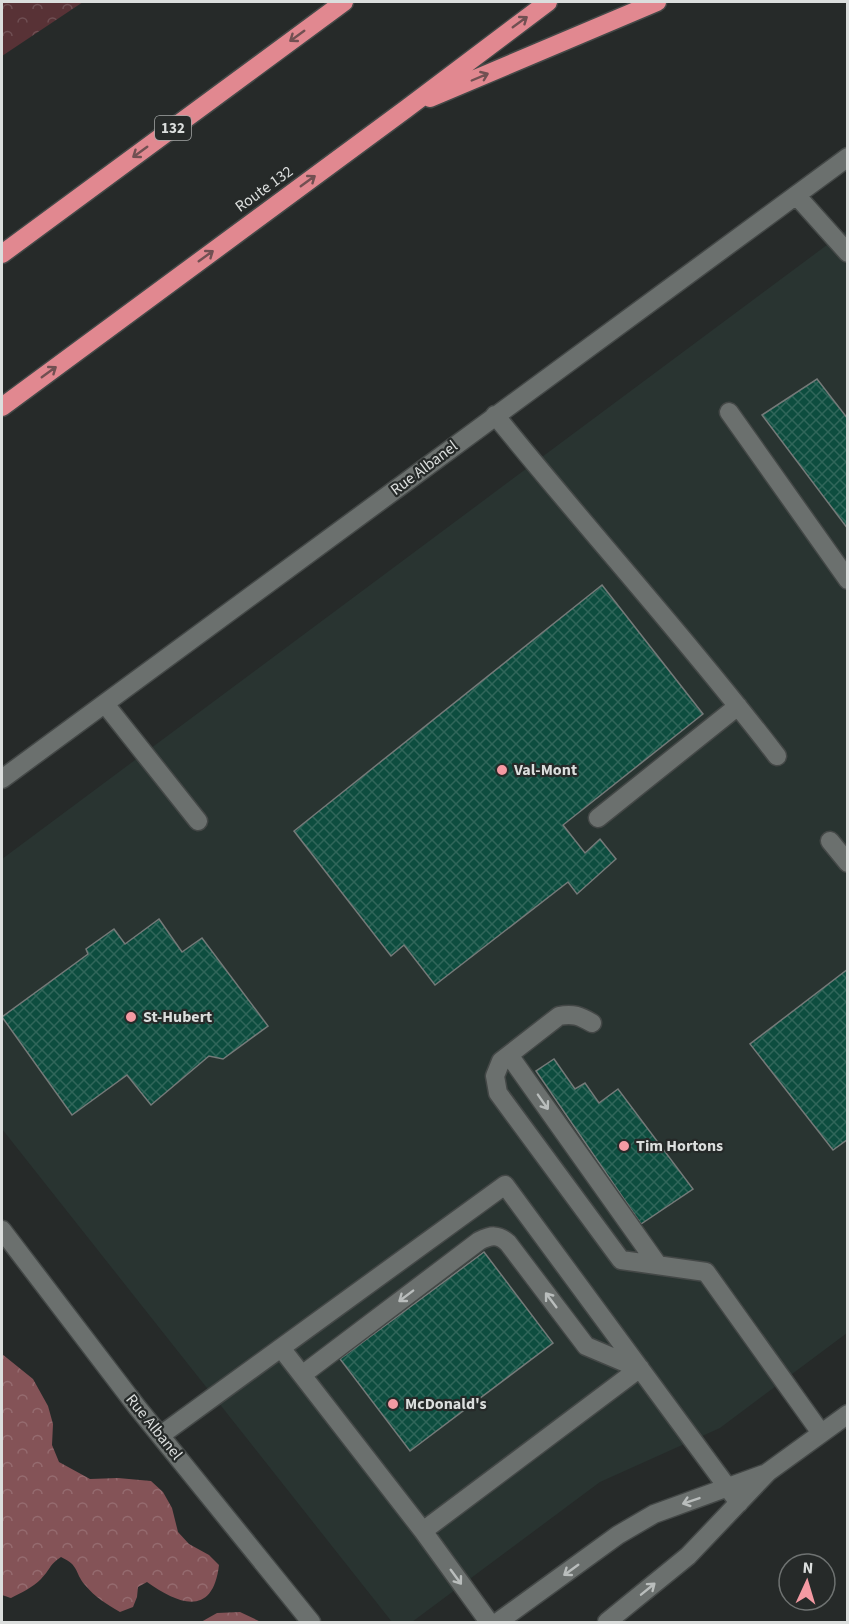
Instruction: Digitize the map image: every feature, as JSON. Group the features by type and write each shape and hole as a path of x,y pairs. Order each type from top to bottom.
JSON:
{"highway":[{"name":"132","path":"2,254 344,2"},
{"name":"Route 132","path":"2,407 548,2"},
{"path":"406,109 657,2"}],"street":[{"name":"Rue Albanel","path":"2,779 848,157"},
{"path":"796,195 848,253"},
{"path":"729,412 848,580"},
{"path":"495,415 587,528 738,706 777,756"},
{"path":"105,704 198,821"},
{"path":"598,818 738,706"},
{"path":"830,841 848,863"},
{"path":"592,1023 570,1014 559,1016 501,1060 495,1076 498,1093 621,1260 706,1272 821,1433"},
{"path":"509,1055 658,1265"},
{"path":"161,1435 505,1185 739,1503"},
{"name":"Rue Albanel","path":"2,1230 311,1623"},
{"path":"302,1375 479,1241 493,1236 499,1236 508,1243 586,1346 640,1368"},
{"path":"282,1348 423,1531 489,1623"},
{"path":"423,1531 640,1368"},
{"path":"607,1623 688,1556 768,1472 848,1414"},
{"path":"498,1623 618,1535 654,1514 768,1472"}],"shaded area":[{"path":"847,230 847,1333 720,1428 600,1482 412,1622 392,1622 2,1129 2,859"}],"green space":[{"path":"2,2 83,2 2,56"},
{"path":"2,1354 33,1379 48,1406 53,1424 52,1445 59,1462 90,1479 118,1478 151,1481 163,1492 172,1508 178,1532 189,1544 209,1555 219,1565 210,1593 193,1602 171,1596 147,1582 138,1587 133,1607 120,1612 93,1593 74,1566 61,1557 31,1587 11,1598 2,1595"},
{"path":"240,1612 261,1622 201,1622 217,1613"}],"building":[{"path":"817,379 848,419 848,529 762,415"},
{"name":"Val-Mont","path":"602,585 703,714 563,825 585,853 600,839 616,859 577,894 568,882 435,985 404,945 391,956 294,831"},
{"name":"St-Hubert","path":"159,919 182,952 202,938 268,1026 223,1059 209,1056 151,1105 127,1075 72,1115 2,1017 88,954 86,949 114,929 125,944"},
{"path":"848,969 848,1139 833,1150 750,1044"},
{"name":"Tim Hortons","path":"554,1059 575,1089 585,1083 599,1103 618,1089 693,1189 641,1224 536,1071"},
{"path":"484,1252 553,1343 410,1451 340,1359"}],"place":[{"name":"Val-Mont","path":"502,770"},
{"name":"St-Hubert","path":"131,1017"},
{"name":"Tim Hortons","path":"624,1146"},
{"name":"McDonald's","path":"393,1404"}]}
